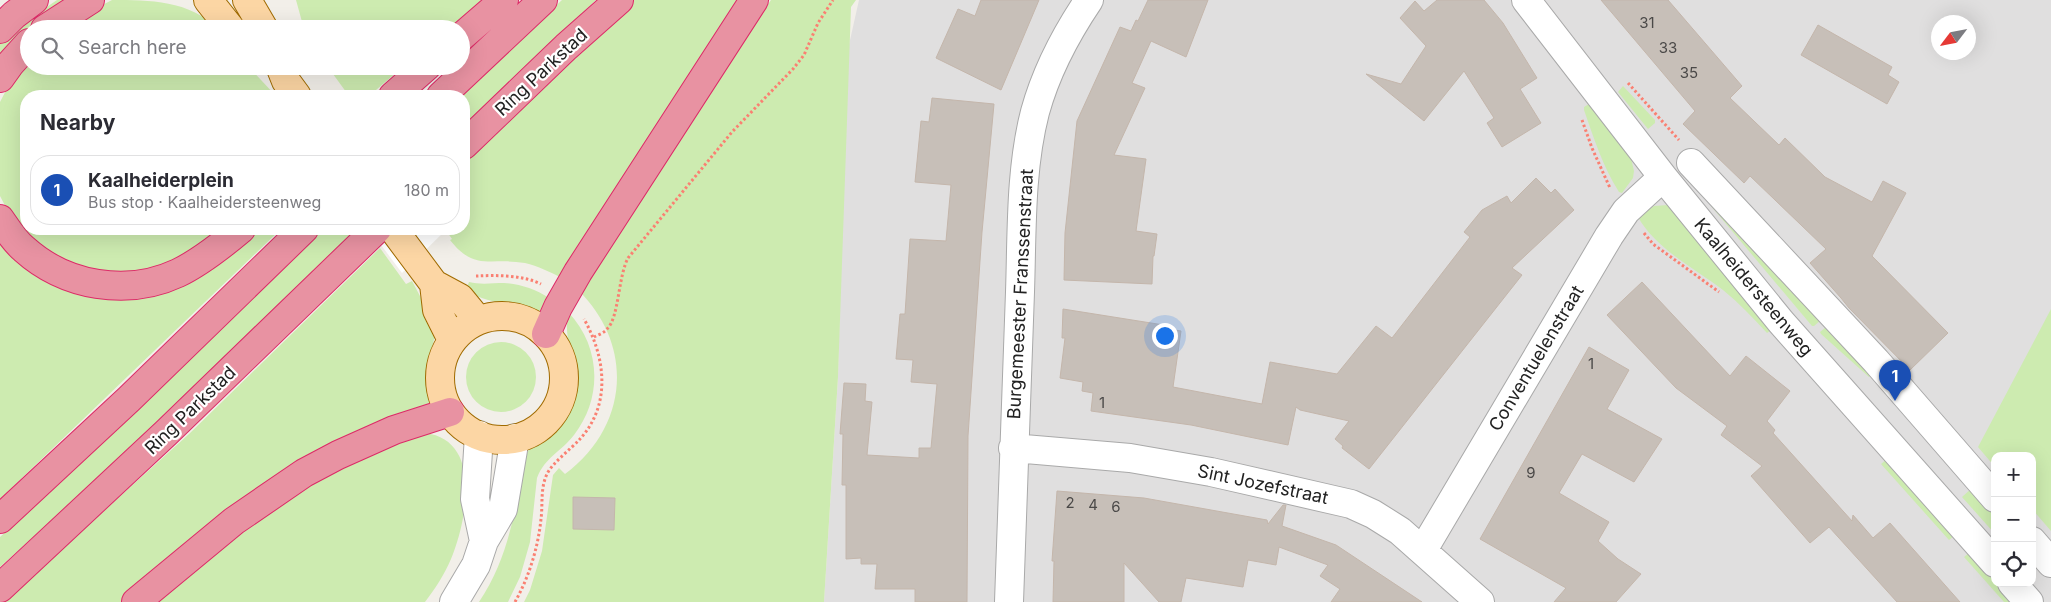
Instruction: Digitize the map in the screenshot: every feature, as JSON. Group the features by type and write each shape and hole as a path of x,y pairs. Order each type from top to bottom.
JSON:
{"highway":[{"path":"0,29 14,14 34,0"},
{"path":"59,20 90,0"},
{"path":"470,29 504,0"},
{"path":"470,68 542,0"},
{"name":"Ring Parkstad","path":"470,139 566,47 619,0"},
{"path":"546,334 564,296 754,0"},
{"path":"0,78 20,53"},
{"path":"400,90 417,75"},
{"path":"447,90 463,75"},
{"path":"0,219 22,248 56,272 75,279 111,286 154,281 178,273 204,257 233,235"},
{"path":"0,518 129,399 298,235"},
{"name":"Ring Parkstad","path":"0,588 166,433 371,235"},
{"path":"136,602 234,521 304,473 338,455 394,430 450,412"}],"main road":[{"path":"208,0 224,20"},
{"path":"247,0 259,20"},
{"path":"398,235 434,284 460,298 478,320"},
{"path":"434,284 437,310 452,340"},
{"path":"496,316 514,317 531,323 546,334 557,349 563,367 563,386 558,404 548,420 532,432 515,438 490,439 468,430 450,412 443,398 440,368 445,353 459,332 478,320 496,316"}],"street":[{"name":"Burgemeester Franssenstraat","path":"1009,602 1013,448 1026,163 1035,112 1053,65 1074,22 1089,0"},
{"name":"Kaalheidersteenweg","path":"1526,0 1663,177 1781,322 1991,558"},
{"name":"Kaalheidersteenweg","path":"1691,163 1876,362 1994,497"},
{"name":"Conventuelenstraat","path":"1423,550 1609,236 1626,211 1663,177"},
{"path":"479,435 475,499 484,541"},
{"path":"454,602 476,565 484,541 503,509 515,438"},
{"name":"Sint Jozefstraat","path":"1013,448 1130,458 1210,472 1328,498 1374,514 1400,531 1480,602"},
{"path":"2036,546 2051,563"},
{"path":"2016,587 2029,602"}],"path":[{"path":"594,337 607,330 613,320 621,274 628,258 732,132 804,56 818,23 833,0"},
{"path":"472,276 502,276 535,281 564,296 582,316 594,337 601,360 603,387 597,411 585,434 547,473 542,490 542,518 532,560 515,602"}],"shaded area":[{"path":"859,0 2051,0 2051,602 824,602 838,377 846,58"}],"green space":[{"path":"57,0 73,0 43,20 28,20"},
{"path":"112,0 141,0 182,7 208,20 76,20"},
{"path":"296,0 489,0 463,20 302,20"},
{"path":"562,0 596,0 470,120 470,90 467,90"},
{"path":"634,0 743,0 562,278 539,267 525,263 476,260 459,250 450,240 452,239 449,235 470,235 470,158"},
{"path":"771,0 856,0 851,7 838,377 824,602 524,602 530,590 542,551 553,475 559,468 565,474 586,455 602,433 612,410 617,386 616,361 609,337 597,313 579,291 682,130"},
{"path":"20,26 20,40 0,60 0,44"},
{"path":"20,68 20,75 256,75 270,90 20,90 20,227 12,219 0,196 0,102 14,75"},
{"path":"334,75 394,75 376,90 345,90"},
{"path":"1623,86 1655,120 1655,123 1648,129 1618,92"},
{"path":"1589,104 1631,158 1634,171 1633,178 1622,193 1619,192 1613,182 1595,142 1584,110 1584,107"},
{"path":"1713,203 1821,320 1812,326 1711,206"},
{"path":"1668,205 1770,331 1767,333 1723,290 1665,248 1655,239 1638,217 1654,206"},
{"path":"28,235 219,235 192,254 143,272 93,273 46,252"},
{"path":"249,235 275,235 0,499 0,237 88,293 231,250"},
{"path":"317,235 351,235 115,463 0,567 0,537 121,425"},
{"path":"380,248 406,284 412,281 429,313 435,335 427,370 433,405 124,602 3,602 189,434"},
{"path":"469,282 516,284 549,298 539,313 483,299 466,290"},
{"path":"2051,309 2051,531 2036,514 2036,452 1991,452 1991,462 1978,447"},
{"path":"568,312 587,340 592,356 594,389 590,405 574,435 544,465 537,478 530,542 520,577 508,602 479,602 498,568 510,532 525,455 534,444 561,420 571,400 574,375 568,338"},
{"path":"1826,327 1872,374 1869,377 1821,334 1820,332"},
{"path":"501,342 514,345 526,352 533,364 536,377 533,390 526,402 514,409 501,412 488,409 476,402 469,390 466,377 469,364 476,352 488,345"},
{"path":"425,433 444,439 456,451 463,466 466,485 462,525 457,544 445,571 425,602 153,602 250,520 373,448"},
{"path":"1887,459 1955,535 1949,540 1881,464"},
{"path":"1972,488 1991,509 1991,530 1962,497"},
{"path":"1970,552 1991,575 1991,587 2002,587 2014,600 2012,602 2004,602 1964,557"}],"pier":[{"path":"374,235 441,235 402,273"}],"building":[{"path":"981,0 1039,0 1001,90 936,58 958,9 975,16"},
{"path":"1148,0 1208,0 1186,57 1151,41 1132,83 1145,88 1114,155 1146,159 1136,231 1157,234 1153,256 1152,284 1064,280 1065,233 1077,121 1120,27 1131,31"},
{"path":"1437,0 1484,0 1503,23 1537,78 1520,89 1541,123 1502,147 1487,123 1494,118 1464,71 1424,121 1366,74 1401,84 1426,46 1400,18 1415,1 1424,11"},
{"path":"1601,0 1668,0 1742,86 1730,98 1779,145 1785,138 1825,177 1872,202 1883,181 1906,193 1872,256 1948,333 1910,370 1849,308 1810,263 1826,249 1750,176 1744,183 1683,124 1695,111"},
{"path":"1818,25 1892,67 1888,75 1899,82 1887,104 1801,55"},
{"path":"932,98 994,104 982,232 968,436 967,602 915,602 915,589 875,589 877,564 861,564 861,558 846,559 846,485 842,485 843,434 840,434 844,383 866,384 865,401 872,402 867,455 919,458 919,448 931,448 937,384 911,382 913,360 896,359 900,314 905,314 910,239 946,241 951,185 915,182 921,121 929,122"},
{"path":"1536,178 1551,193 1555,189 1574,210 1512,268 1522,275 1369,469 1342,448 1343,446 1335,439 1349,421 1300,410 1296,407 1288,445 1191,425 1091,411 1093,393 1082,391 1083,382 1060,378 1065,338 1062,338 1063,309 1170,326 1169,329 1181,331 1173,387 1262,404 1270,362 1337,374 1376,326 1392,338 1470,237 1464,232 1482,210 1507,196 1511,203"},
{"path":"1642,282 1730,376 1746,356 1790,391 1767,421 1775,430 1773,433 1852,521 1853,515 1873,538 1890,523 1960,602 1897,602 1829,527 1810,543 1751,476 1762,466 1721,435 1727,426 1676,388 1607,315"},
{"path":"1589,347 1629,370 1607,409 1662,439 1634,482 1582,454 1559,493 1609,522 1598,541 1618,559 1641,574 1616,602 1554,602 1566,588 1480,539"},
{"path":"1057,491 1144,498 1267,520 1268,524 1283,505 1286,505 1282,526 1336,545 1422,602 1331,602 1340,589 1320,576 1328,565 1279,547 1276,565 1248,560 1243,587 1186,578 1181,602 1159,602 1124,563 1124,602 1053,602 1054,561 1052,561"},
{"path":"573,497 615,498 614,530 573,529"}],"place":[{"name":"Kaalheiderplein","path":"1895,401"}]}
